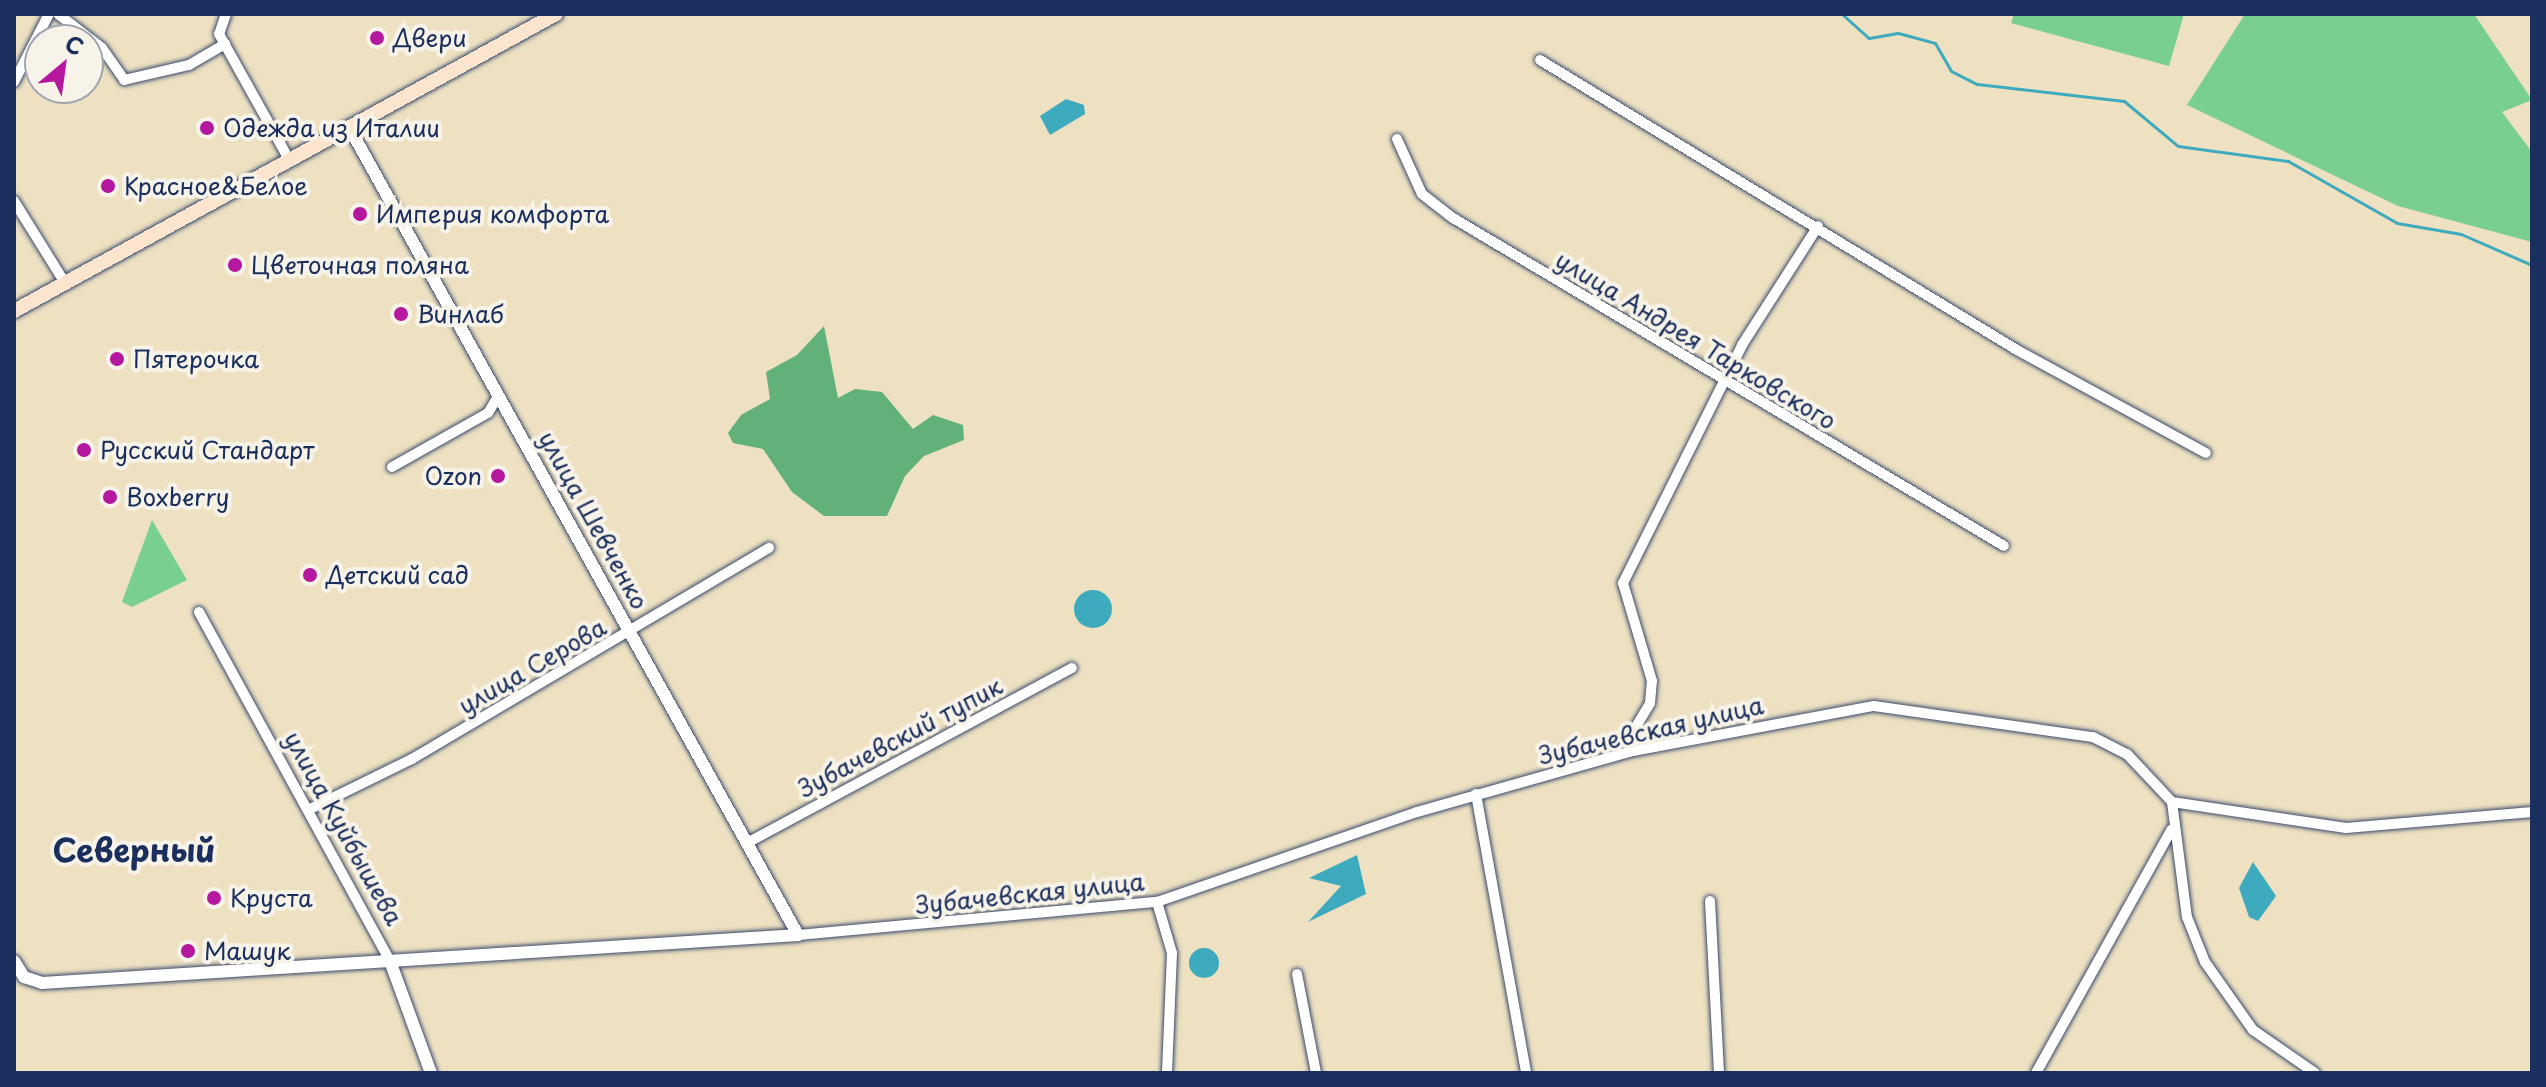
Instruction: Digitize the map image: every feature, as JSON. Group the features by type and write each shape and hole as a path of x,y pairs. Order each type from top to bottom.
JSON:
{"main road":[{"path":"14,311 556,14"}],"street":[{"path":"14,82 49,14"},
{"path":"58,14 102,48 124,80 189,65 225,44"},
{"path":"226,14 219,34 289,159"},
{"path":"1540,60 1818,226 2017,350 2206,453"},
{"name":"улица Шевченко","path":"349,127 798,935"},
{"name":"улица Андрея Тарковского","path":"1397,139 1422,194 1453,218 1728,385 2004,546"},
{"path":"14,201 65,283"},
{"path":"1633,751 1631,735 1650,703 1652,681 1623,583 1728,385 1742,345 1818,226"},
{"path":"392,467 488,413 499,395"},
{"name":"улица Серова","path":"310,809 630,630 769,548"},
{"name":"улица Куйбышева","path":"199,612 310,809 390,961 431,1073"},
{"name":"Зубачевский тупик","path":"747,843 1072,668"},
{"name":"Зубачевская улица","path":"14,961 30,980 798,935 1157,902 1476,794 1633,751 1874,706 2093,737 2127,754 2172,802"},
{"path":"1476,794 1526,1073"},
{"path":"2315,1073 2253,1030 2205,962 2187,917 2172,829 2172,802 2346,828 2532,812"},
{"path":"2036,1073 2172,829"},
{"path":"1710,901 1719,1073"},
{"path":"1157,902 1172,953 1167,1073"},
{"path":"1297,974 1316,1073"}],"green space":[{"path":"2014,14 2184,14 2169,66 2011,23"},
{"path":"2245,14 2474,14 2532,100 2502,112 2532,152 2532,242 2398,206 2187,105"},
{"path":"824,326 838,398 855,389 882,392 913,429 933,415 963,425 964,440 924,456 905,476 887,516 824,516 792,492 763,449 733,443 728,433 741,415 770,399 766,372 797,355"},
{"path":"152,520 187,580 132,607 122,602"}],"water":[{"path":"1066,99 1084,105 1085,114 1050,135 1040,116"},
{"path":"1093,590 1107,595 1112,609 1107,623 1093,628 1079,623 1074,609 1079,595"},
{"path":"1357,855 1366,894 1308,922 1341,886 1309,878"},
{"path":"2253,862 2276,896 2258,921 2249,917 2239,888"},
{"path":"1204,948 1215,952 1219,963 1215,974 1204,978 1193,974 1189,963 1193,952"}],"waterway":[{"path":"1842,14 1869,38 1898,33 1935,43 1951,71 1977,84 2124,101 2178,146 2288,161 2397,223 2461,234 2532,265"}],"place":[{"name":"Двери","path":"377,38"},
{"name":"Одежда из Италии","path":"207,128"},
{"name":"Красное&Белое","path":"108,186"},
{"name":"Империя комфорта","path":"360,214"},
{"name":"Цветочная поляна","path":"235,265"},
{"name":"Винлаб","path":"401,314"},
{"name":"Пятерочка","path":"117,359"},
{"name":"Русский Стандарт","path":"84,450"},
{"name":"Ozon","path":"498,476"},
{"name":"Boxberry","path":"110,497"},
{"name":"Детский сад","path":"310,575"},
{"name":"Круста","path":"214,898"},
{"name":"Машук","path":"188,951"}],"district":[{"name":"Северный","path":"134,849"}]}
